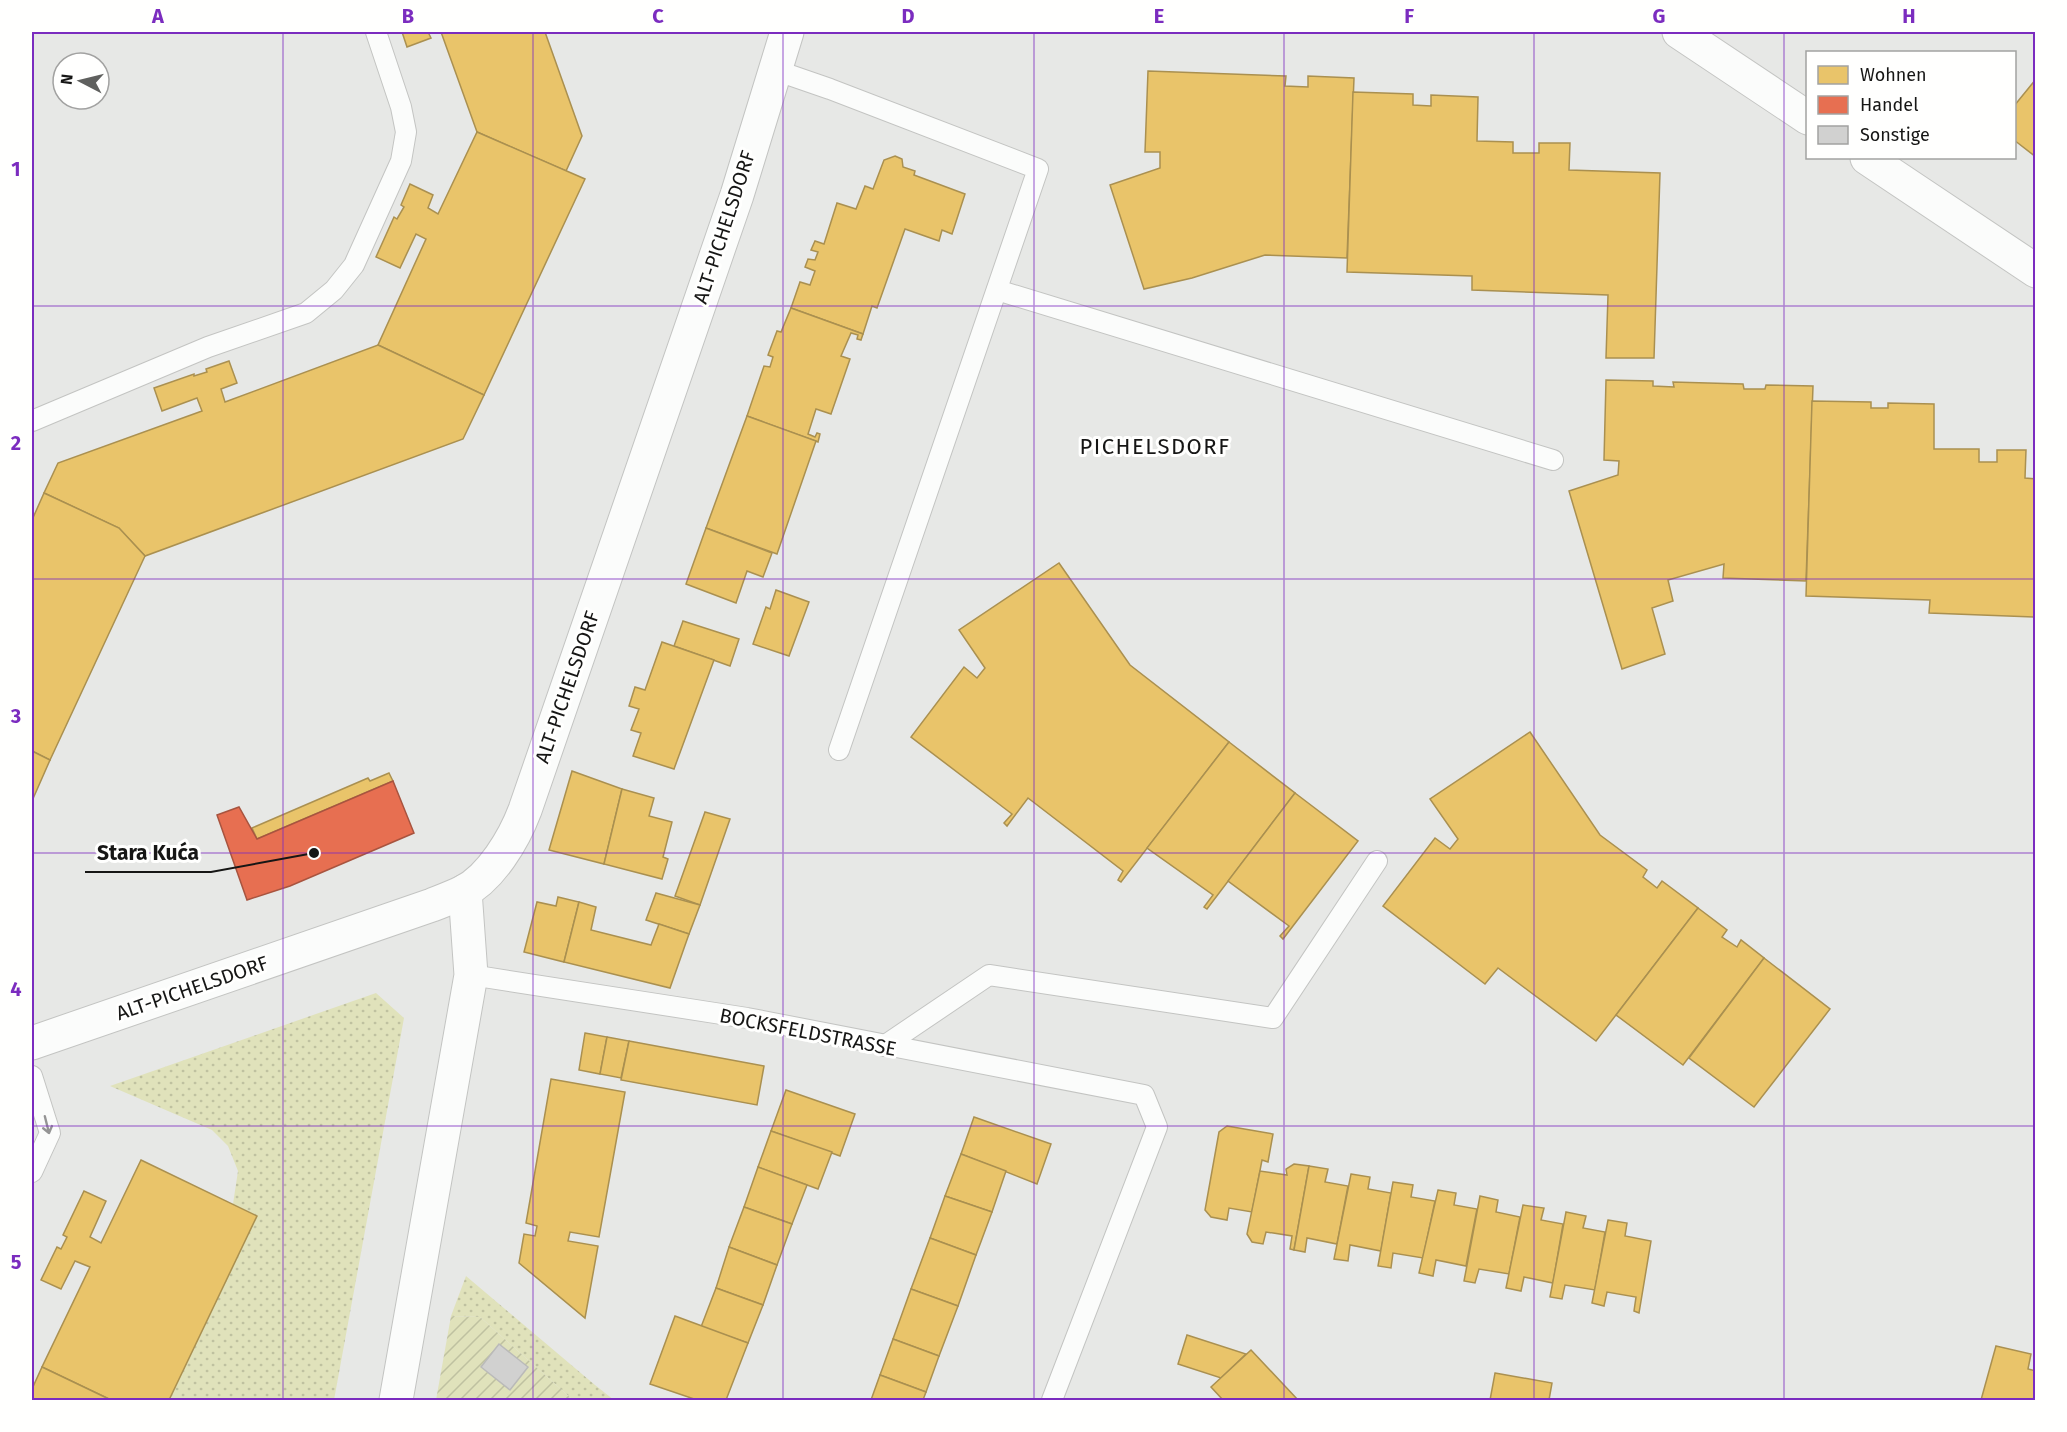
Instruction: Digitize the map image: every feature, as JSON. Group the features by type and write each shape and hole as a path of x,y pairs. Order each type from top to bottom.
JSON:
{"street":[{"name":"ALT-PICHELSDORF","path":"32,1043 421,909 465,891 497,861 517,832 525,810 737,195 787,32"},
{"path":"1679,32 1806,117"},
{"path":"1868,159 2036,271"},
{"path":"396,1401 471,975 465,891"}],"lane":[{"path":"32,421 208,347 306,313 334,290 354,265 401,161 406,132 401,107 376,32"},
{"path":"774,70 830,89 1038,169 839,750"},
{"path":"997,290 1553,460"},
{"path":"884,1046 989,975 1274,1018 1377,861"},
{"name":"BOCKSFELDSTRASSE","path":"471,975 747,1018 1144,1095 1157,1127 1052,1401"},
{"path":"32,1076 50,1133 32,1172"}],"green space":[{"path":"376,993 404,1018 334,1400 169,1400 257,1216 233,1204 238,1171 228,1146 212,1130 110,1086"},
{"path":"466,1276 614,1400 573,1400 480,1317 451,1316"},
{"path":"451,1316 480,1317 573,1400 436,1400"}],"building: Wohnen":[{"path":"402,32 428,32 431,38 407,47"},
{"path":"441,32 545,32 582,136 566,171 477,132"},
{"path":"1148,71 1286,76 1285,86 1308,87 1308,76 1354,78 1347,258 1265,255 1192,278 1144,289 1110,185 1160,168 1160,152 1145,152"},
{"path":"2036,79 2036,157 2016,142 2016,104"},
{"path":"1353,92 1413,94 1413,105 1431,106 1431,95 1478,97 1477,141 1513,142 1513,153 1539,153 1539,143 1570,143 1569,170 1660,173 1654,358 1606,358 1608,295 1472,290 1472,276 1347,272"},
{"path":"477,132 585,179 484,395 378,345 426,239 416,234 400,268 376,257 394,217 397,219 404,207 401,205 410,184 433,195 428,208 438,214"},
{"path":"895,156 902,159 903,167 915,171 914,175 965,194 952,234 942,230 939,241 905,229 877,308 872,306 863,334 791,308 800,282 810,285 815,271 805,267 808,259 815,260 818,252 811,250 815,241 824,244 837,203 856,209 865,186 873,189 884,160"},
{"path":"791,308 863,334 861,340 857,339 858,335 851,333 841,356 850,359 831,414 816,409 808,434 815,437 817,433 820,434 818,442 747,416 764,366 770,367 773,357 768,355 777,331 781,332"},
{"path":"378,345 484,395 463,439 145,556 119,528 44,493 58,463 202,411 197,398 162,411 154,388 194,374 194,376 207,372 206,369 229,361 237,383 221,389 225,402"},
{"path":"1606,380 1653,381 1653,386 1674,387 1673,382 1743,384 1744,389 1765,389 1766,385 1813,386 1806,581 1723,578 1724,564 1668,580 1673,601 1652,608 1665,654 1622,669 1569,491 1618,475 1619,461 1604,460"},
{"path":"1812,401 1871,402 1871,408 1888,408 1888,403 1934,404 1934,449 1979,449 1979,462 1997,462 1997,450 2026,450 2025,478 2036,479 2036,617 1929,613 1930,600 1806,596"},
{"path":"747,416 816,441 777,554 706,528"},
{"path":"44,493 119,528 145,556 50,760 32,751 32,520"},
{"path":"706,528 772,553 763,577 747,571 736,603 686,584"},
{"path":"1059,563 1130,665 1229,742 1121,882 1118,880 1123,871 1028,798 1007,826 1004,823 1012,814 911,737 964,667 977,678 985,668 959,630"},
{"path":"776,590 809,602 789,656 753,644 766,607 770,609"},
{"path":"683,621 739,639 730,666 674,646"},
{"path":"662,642 714,660 674,769 633,756 641,733 631,730 639,709 629,706 635,687 645,690"},
{"path":"1530,732 1600,835 1647,870 1643,877 1657,888 1662,881 1698,908 1596,1041 1498,968 1485,984 1383,906 1435,838 1450,849 1458,839 1430,799"},
{"path":"1229,742 1295,793 1207,909 1204,907 1213,895 1147,848"},
{"path":"32,751 50,760 32,801"},
{"path":"572,771 622,789 604,864 549,850"},
{"path":"389,773 393,781 257,839 252,828 368,778 370,781"},
{"path":"622,789 654,798 649,816 672,822 663,857 668,859 662,879 604,864"},
{"path":"1295,793 1358,841 1283,939 1280,936 1289,926 1228,881"},
{"path":"705,812 730,819 700,905 675,896"},
{"path":"656,893 700,905 689,934 646,920"},
{"path":"558,897 579,902 564,962 524,952 537,902 556,906"},
{"path":"579,902 596,907 591,930 651,945 659,924 689,934 670,988 564,962"},
{"path":"1698,908 1727,930 1722,937 1737,947 1741,940 1764,958 1683,1065 1616,1015"},
{"path":"1764,958 1830,1009 1754,1107 1689,1058"},
{"path":"585,1033 607,1037 600,1074 579,1070"},
{"path":"607,1037 629,1041 621,1078 600,1074"},
{"path":"629,1041 764,1066 757,1105 621,1080"},
{"path":"551,1079 625,1092 599,1237 570,1232 568,1241 598,1246 585,1318 519,1263 524,1234 535,1236 537,1226 526,1223"},
{"path":"786,1090 855,1114 840,1156 771,1131"},
{"path":"974,1117 1051,1144 1037,1184 961,1154"},
{"path":"1227,1126 1273,1134 1268,1162 1262,1160 1252,1212 1229,1208 1227,1220 1211,1217 1205,1210 1219,1132"},
{"path":"771,1131 832,1152 818,1189 758,1167"},
{"path":"961,1154 1006,1171 992,1212 945,1196"},
{"path":"141,1160 257,1216 169,1400 111,1400 42,1367 90,1267 75,1261 61,1289 41,1280 57,1247 61,1249 67,1237 63,1235 84,1191 106,1201 90,1237 101,1243"},
{"path":"1294,1164 1309,1166 1294,1250 1290,1249 1292,1236 1266,1232 1263,1244 1252,1242 1247,1234 1260,1171 1287,1175 1286,1169"},
{"path":"1309,1166 1328,1169 1325,1182 1348,1186 1337,1244 1307,1238 1305,1252 1294,1250"},
{"path":"758,1167 807,1185 792,1224 744,1207"},
{"path":"1351,1174 1370,1177 1368,1189 1391,1193 1381,1251 1350,1245 1348,1261 1334,1259"},
{"path":"1393,1182 1413,1185 1411,1197 1435,1201 1423,1258 1393,1253 1391,1268 1378,1266"},
{"path":"1438,1190 1456,1193 1454,1205 1477,1209 1466,1266 1436,1260 1433,1276 1419,1273"},
{"path":"945,1196 992,1212 976,1255 930,1238"},
{"path":"1480,1196 1498,1200 1496,1212 1520,1217 1509,1274 1479,1269 1475,1283 1464,1281"},
{"path":"1523,1205 1544,1208 1541,1220 1563,1224 1553,1283 1524,1277 1521,1291 1506,1288"},
{"path":"744,1207 792,1224 777,1265 729,1247"},
{"path":"1566,1212 1586,1216 1583,1228 1605,1232 1595,1290 1565,1285 1562,1299 1550,1297"},
{"path":"1608,1220 1627,1223 1625,1236 1651,1241 1639,1313 1634,1311 1636,1297 1607,1292 1604,1306 1592,1303"},
{"path":"930,1238 976,1255 958,1306 911,1289"},
{"path":"729,1247 777,1265 763,1305 716,1288"},
{"path":"716,1288 763,1305 748,1343 701,1327"},
{"path":"911,1289 958,1306 939,1356 893,1339"},
{"path":"675,1316 748,1343 726,1400 697,1400 650,1384"},
{"path":"1187,1335 1246,1354 1221,1378 1178,1364"},
{"path":"893,1339 939,1356 926,1392 880,1375"},
{"path":"1996,1346 2031,1354 2028,1369 2036,1371 2036,1400 1981,1400"},
{"path":"1251,1350 1298,1400 1223,1400 1211,1387"},
{"path":"42,1367 111,1400 32,1400 32,1389"},
{"path":"1495,1373 1552,1383 1549,1400 1490,1400"},
{"path":"880,1375 926,1392 923,1400 871,1400"}],"building: Handel":[{"path":"393,781 414,833 290,886 247,900 217,815 239,807 257,839"}],"building: Sonstige":[{"path":"499,1344 528,1367 510,1390 481,1367"}],"place":[{"name":"Stara Kuća","path":"314,853"}],"district":[{"name":"PICHELSDORF","path":"1155,446"}]}
